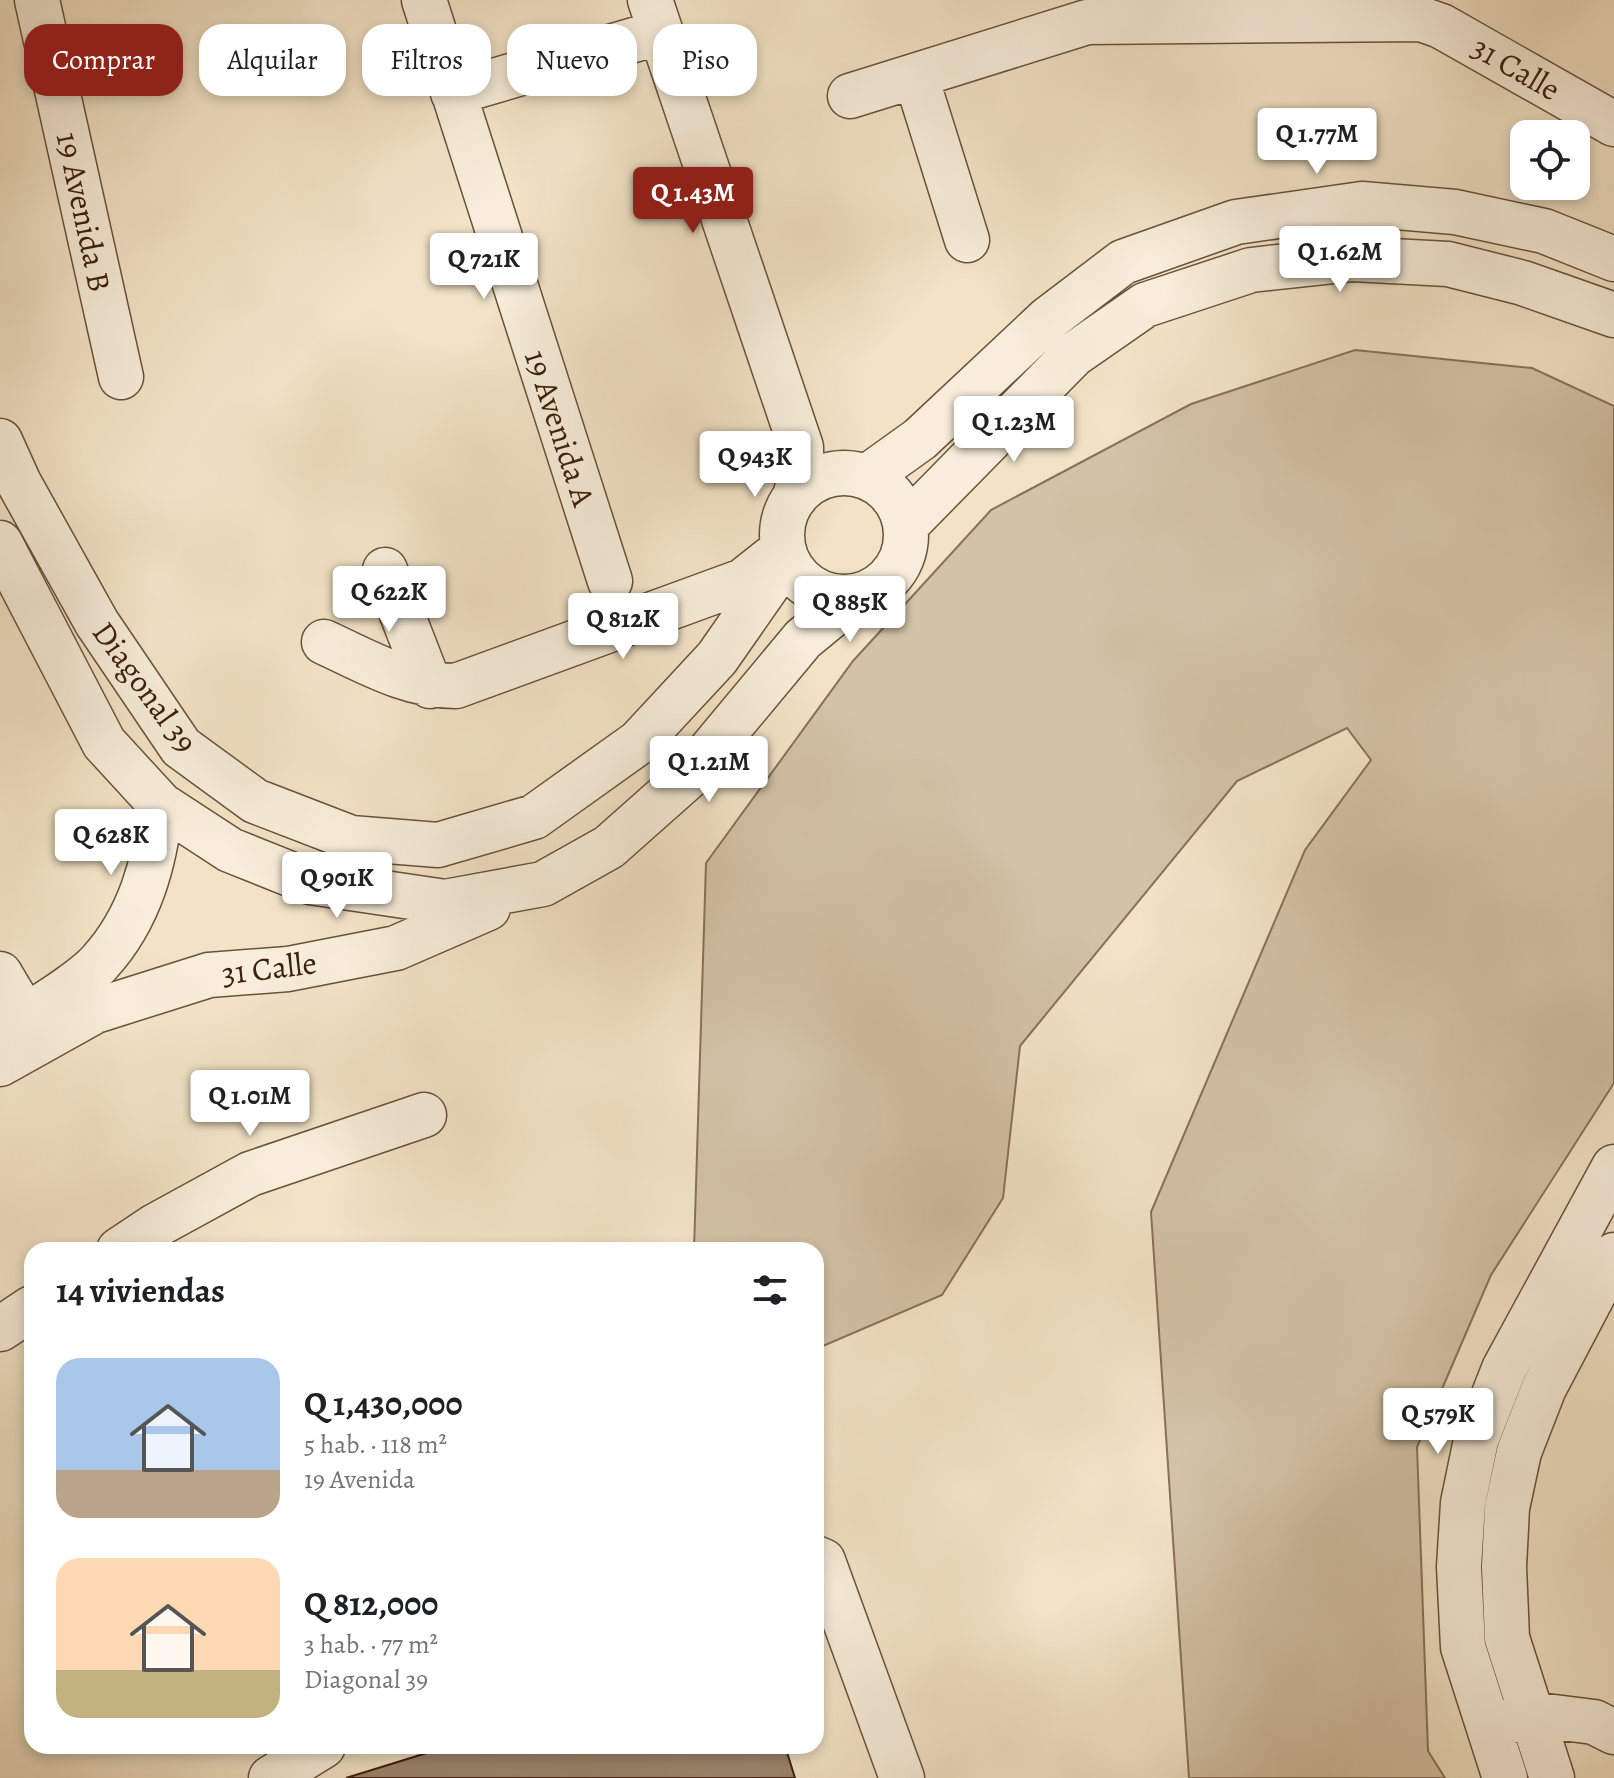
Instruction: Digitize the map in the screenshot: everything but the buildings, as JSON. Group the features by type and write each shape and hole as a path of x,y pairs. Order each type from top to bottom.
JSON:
{"street":[{"name":"19 Avenida B","path":"37,0 121,377"},
{"name":"19 Avenida A","path":"424,0 431,24"},
{"path":"491,79 656,16 834,466 891,493 906,525 902,558 892,576 875,590 854,597 828,596 809,587 785,554 782,526 795,497 834,466 920,439 1048,319 1123,262 1236,222 1362,204 1455,212 1544,231 1614,259"},
{"name":"31 Calle","path":"850,96 1087,22 1421,19 1441,26 1614,124"},
{"path":"916,77 967,240"},
{"name":"19 Avenida A","path":"454,96 610,581"},
{"path":"906,525 1073,355 1145,305 1251,270 1353,259 1448,264 1523,283 1614,315"},
{"name":"Diagonal 39","path":"0,441 19,483 97,623 181,747 255,801 351,838 438,845 534,817 639,742 717,658 785,554"},
{"name":"Diagonal 39","path":"0,543 104,743 161,805 230,850 310,882 445,902 543,884"},
{"path":"324,642 400,677 430,686 456,686 743,581 785,554"},
{"path":"385,570 430,686"},
{"path":"543,884 609,847 689,776 803,639 854,597"},
{"path":"0,974 12,1024 98,964 135,908 149,875 161,805"},
{"name":"31 Calle","path":"0,1064 95,1011 209,975 288,969 396,948 543,884"},
{"path":"161,1238 250,1174 424,1115"},
{"path":"1505,1778 1463,1647 1459,1567 1463,1503 1476,1440 1504,1369 1614,1167"},
{"path":"1552,1778 1507,1638 1504,1567 1507,1508 1519,1452 1544,1388 1614,1255"},
{"path":"0,1329 24,1313"},
{"path":"824,1564 902,1778"},
{"path":"1488,1728 1530,1714 1594,1722 1614,1732"},
{"path":"271,1778 310,1754"}],"shaded area":[{"path":"1355,350 1532,368 1614,406 1614,1083 1491,1275 1417,1447 1428,1751 1445,1778 1189,1778 1151,1212 1305,850 1371,760 1347,728 1237,781 1020,1046 1003,1198 942,1295 824,1346 824,1242 694,1242 706,863 853,661 991,510 1191,404"}]}
